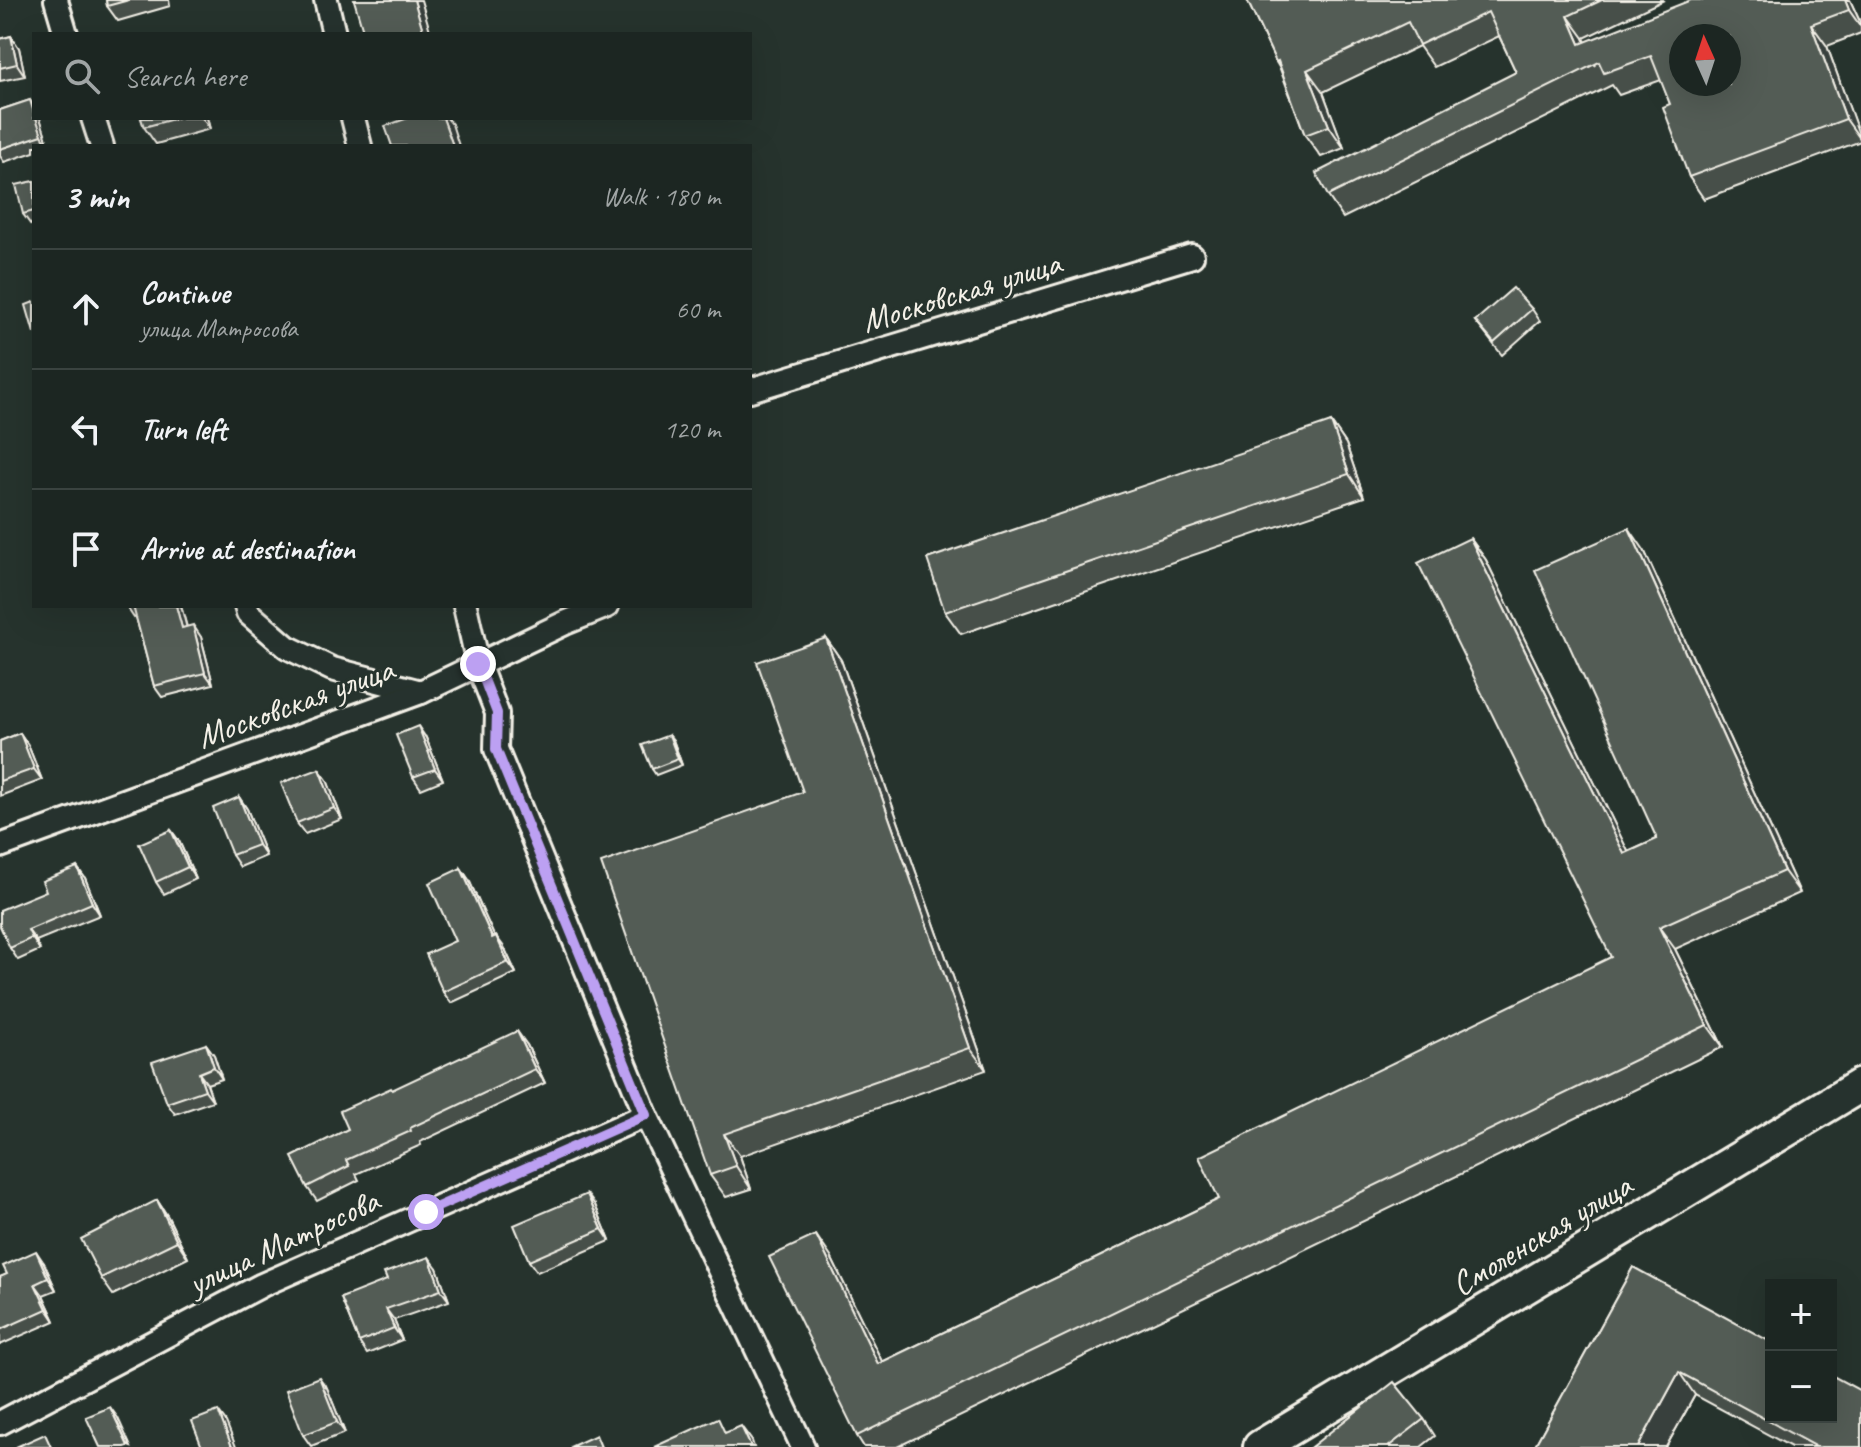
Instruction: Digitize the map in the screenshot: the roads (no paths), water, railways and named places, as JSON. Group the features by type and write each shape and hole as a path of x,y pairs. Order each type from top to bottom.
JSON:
{"main road":[{"name":"Смоленская улица","path":"1260,1447 1861,1085"}],"street":[{"path":"56,0 65,32"},
{"path":"326,0 334,32"},
{"path":"94,120 101,144"},
{"path":"354,120 360,144"},
{"name":"Московская улица","path":"752,389 1192,256"},
{"path":"247,608 248,613 287,647 321,664 421,692"},
{"path":"465,608 478,664 497,713 496,749 646,1115 803,1447"},
{"name":"Московская улица","path":"0,846 421,692 603,608"},
{"name":"улица Матросова","path":"0,1423 262,1285 646,1115"}]}
